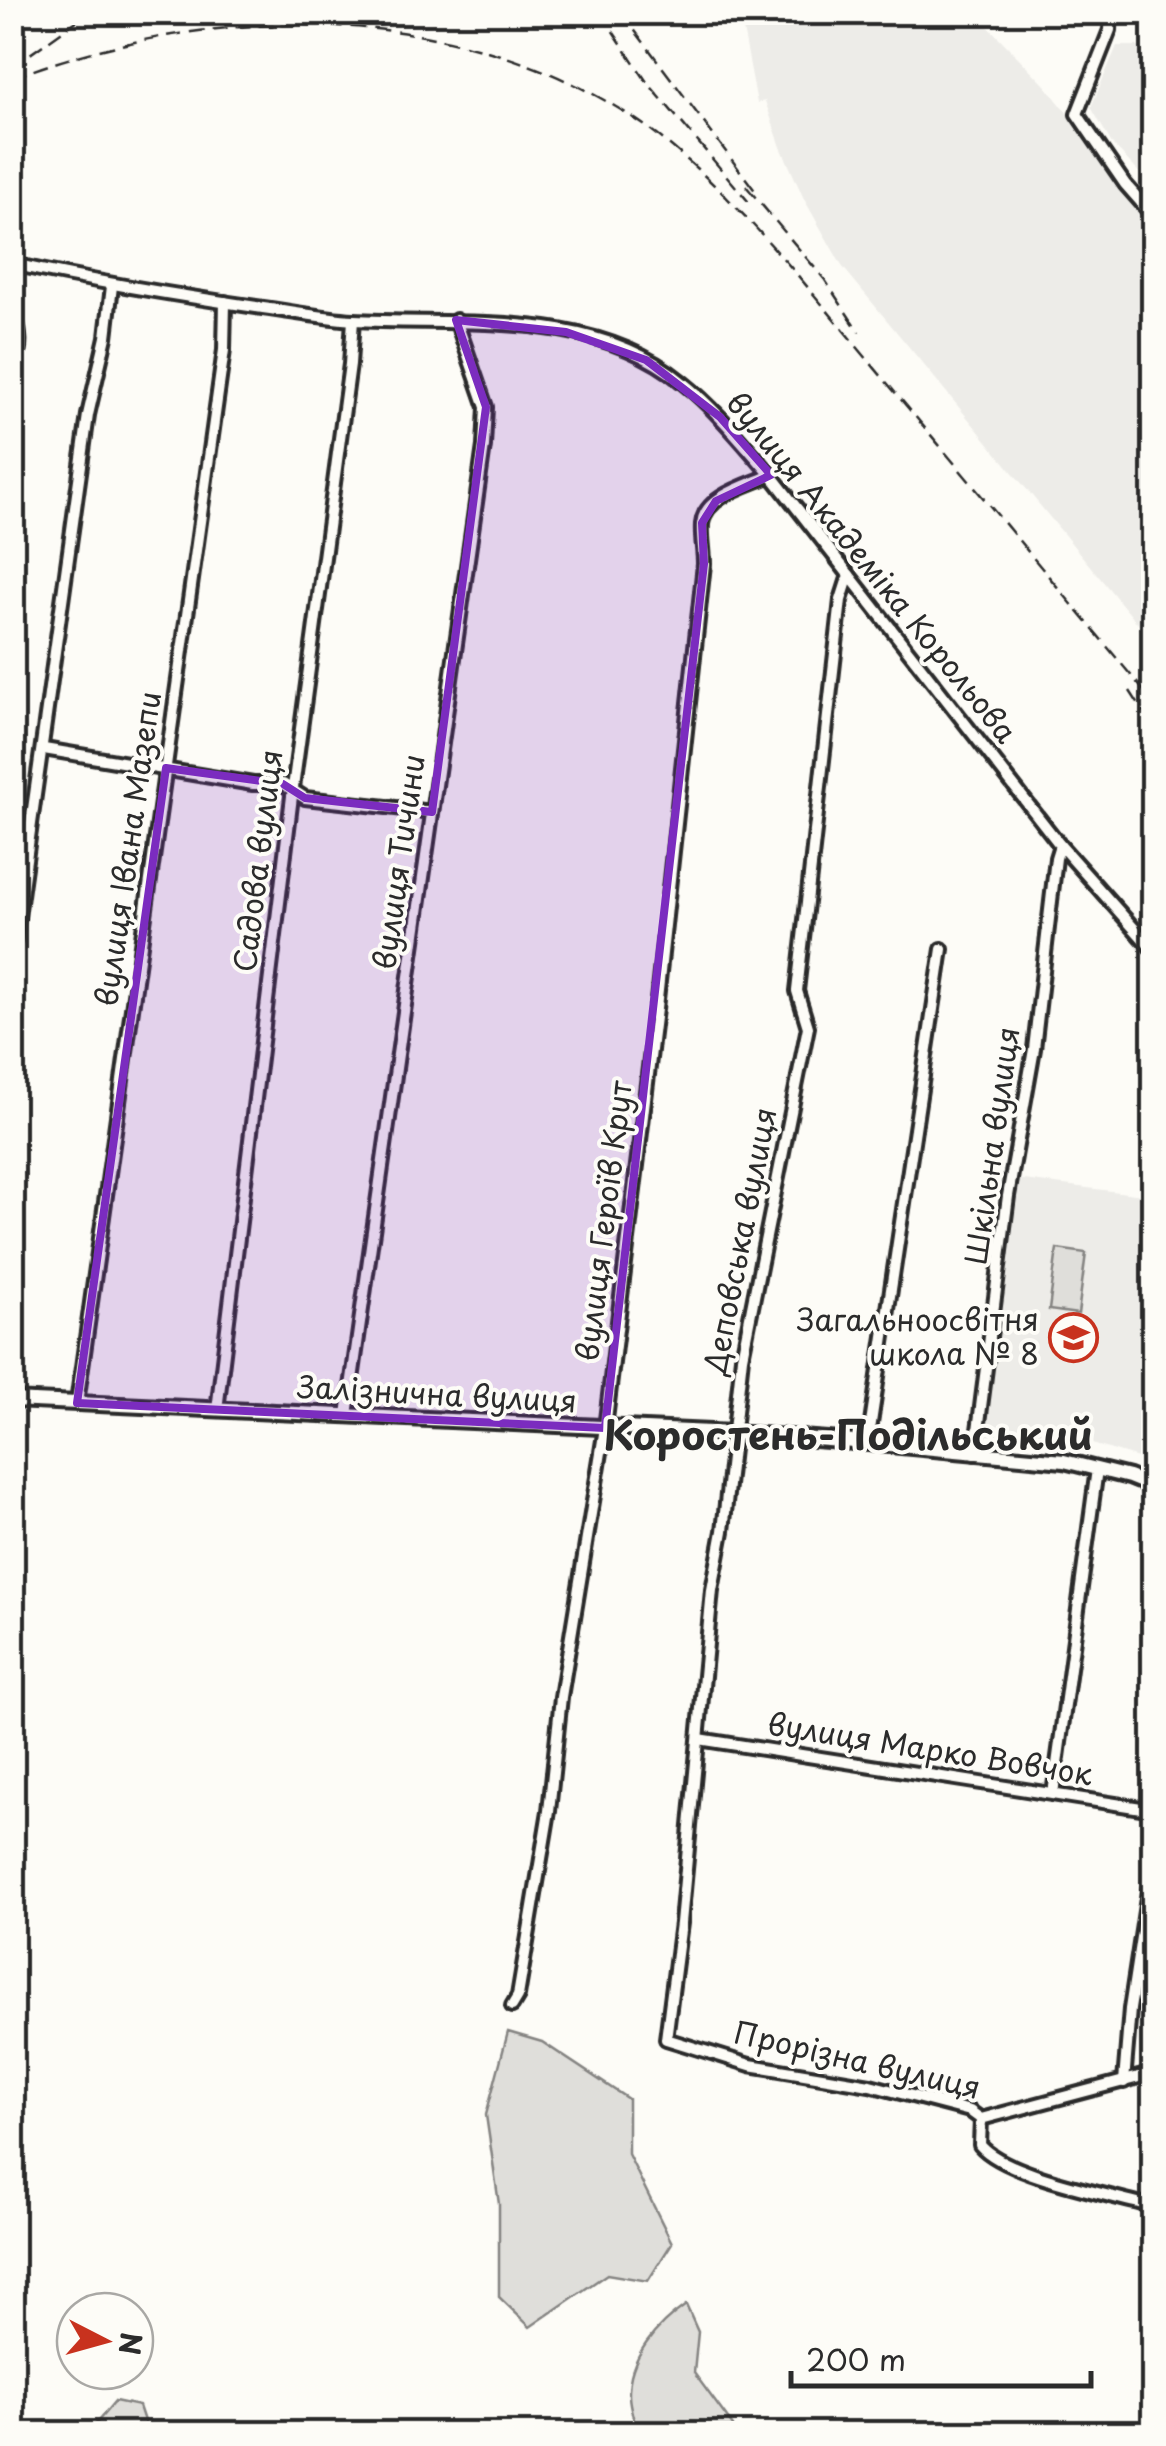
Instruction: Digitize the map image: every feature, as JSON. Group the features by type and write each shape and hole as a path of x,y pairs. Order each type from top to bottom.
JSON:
{"street":[{"path":"1111,12 1110,30 1077,114 1124,184 1154,217"},
{"name":"вулиця Академіка Корольова","path":"14,268 353,320 456,320 566,332 608,342 680,380 720,416 771,475 1060,846 1154,951"},
{"path":"12,960 88,416 106,338 112,286"},
{"path":"12,300 21,340 20,355 12,368"},
{"name":"вулиця Івана Мазепи","path":"77,1403 224,350 225,302"},
{"name":"Садова вулиця","path":"217,1410 353,320"},
{"name":"вулиця Тичини","path":"347,1415 484,446 486,407 456,320"},
{"name":"вулиця Героїв Крут","path":"512,2006 518,1996 550,1811 562,1697 605,1428 704,564 702,522 706,509 716,501 771,475"},
{"name":"Деповська вулиця","path":"666,2039 700,1740 710,1608 723,1531 742,1356 808,1026 797,991 838,618 849,574"},
{"path":"44,749 253,784 283,784 304,798 432,812"},
{"name":"Шкільна вулиця","path":"975,1454 1008,1196 1034,1050 1060,846"},
{"path":"868,1443 942,949"},
{"name":"Залізнична вулиця","path":"12,1400 732,1433 868,1443 1064,1461 1154,1487"},
{"path":"1053,1794 1097,1469"},
{"name":"вулиця Марко Вовчок","path":"700,1740 1154,1810"},
{"path":"1124,2082 1130,2010 1154,1852"},
{"name":"Прорізна вулиця","path":"666,2039 750,2065 904,2094 970,2112 981,2119 1154,2074"},
{"path":"981,2119 980,2145 990,2156 1020,2170 1154,2207"}],"highlighted area":[{"path":"456,320 566,332 646,360 720,417 771,475 716,501 702,523 704,564 605,1428 77,1403 166,768 283,784 305,798 432,812 486,407"}],"shaded area":[{"path":"740,13 975,13 1045,85 1153,221 1153,642 842,266 804,199 765,101 757,103"},
{"path":"1117,46 1137,46 1153,59 1153,187 1112,144 1091,107"},
{"name":"Загальноосвітня школа № 8","path":"1016,1179 1143,1195 1153,1211 1154,1397 1147,1450 1141,1459 1089,1443 985,1435"},
{"path":"1057,1249 1086,1253 1078,1314 1049,1310"},
{"path":"508,2032 542,2042 628,2099 628,2154 672,2243 648,2281 607,2274 530,2327 499,2297 499,2204 486,2115"},
{"path":"686,2305 698,2332 694,2373 733,2426 734,2433 637,2433 629,2395 633,2368 655,2332"},
{"path":"115,2401 139,2406 148,2433 88,2433"}],"railway":[{"path":"12,67 89,12"},
{"path":"600,12 647,82 748,201"},
{"path":"621,12 759,196"},
{"path":"12,78 90,53 172,35 256,26 340,26 423,36 503,56 580,87 651,130 747,218 1154,703"},
{"path":"1146,151 1154,159"},
{"path":"746,186 825,280 859,332"},
{"path":"1130,691 1154,728"}],"place":[{"name":"Загальноосвітня школа № 8","path":"1074,1338"}],"district":[{"name":"Коростень-Подільський","path":"848,1436"}]}
